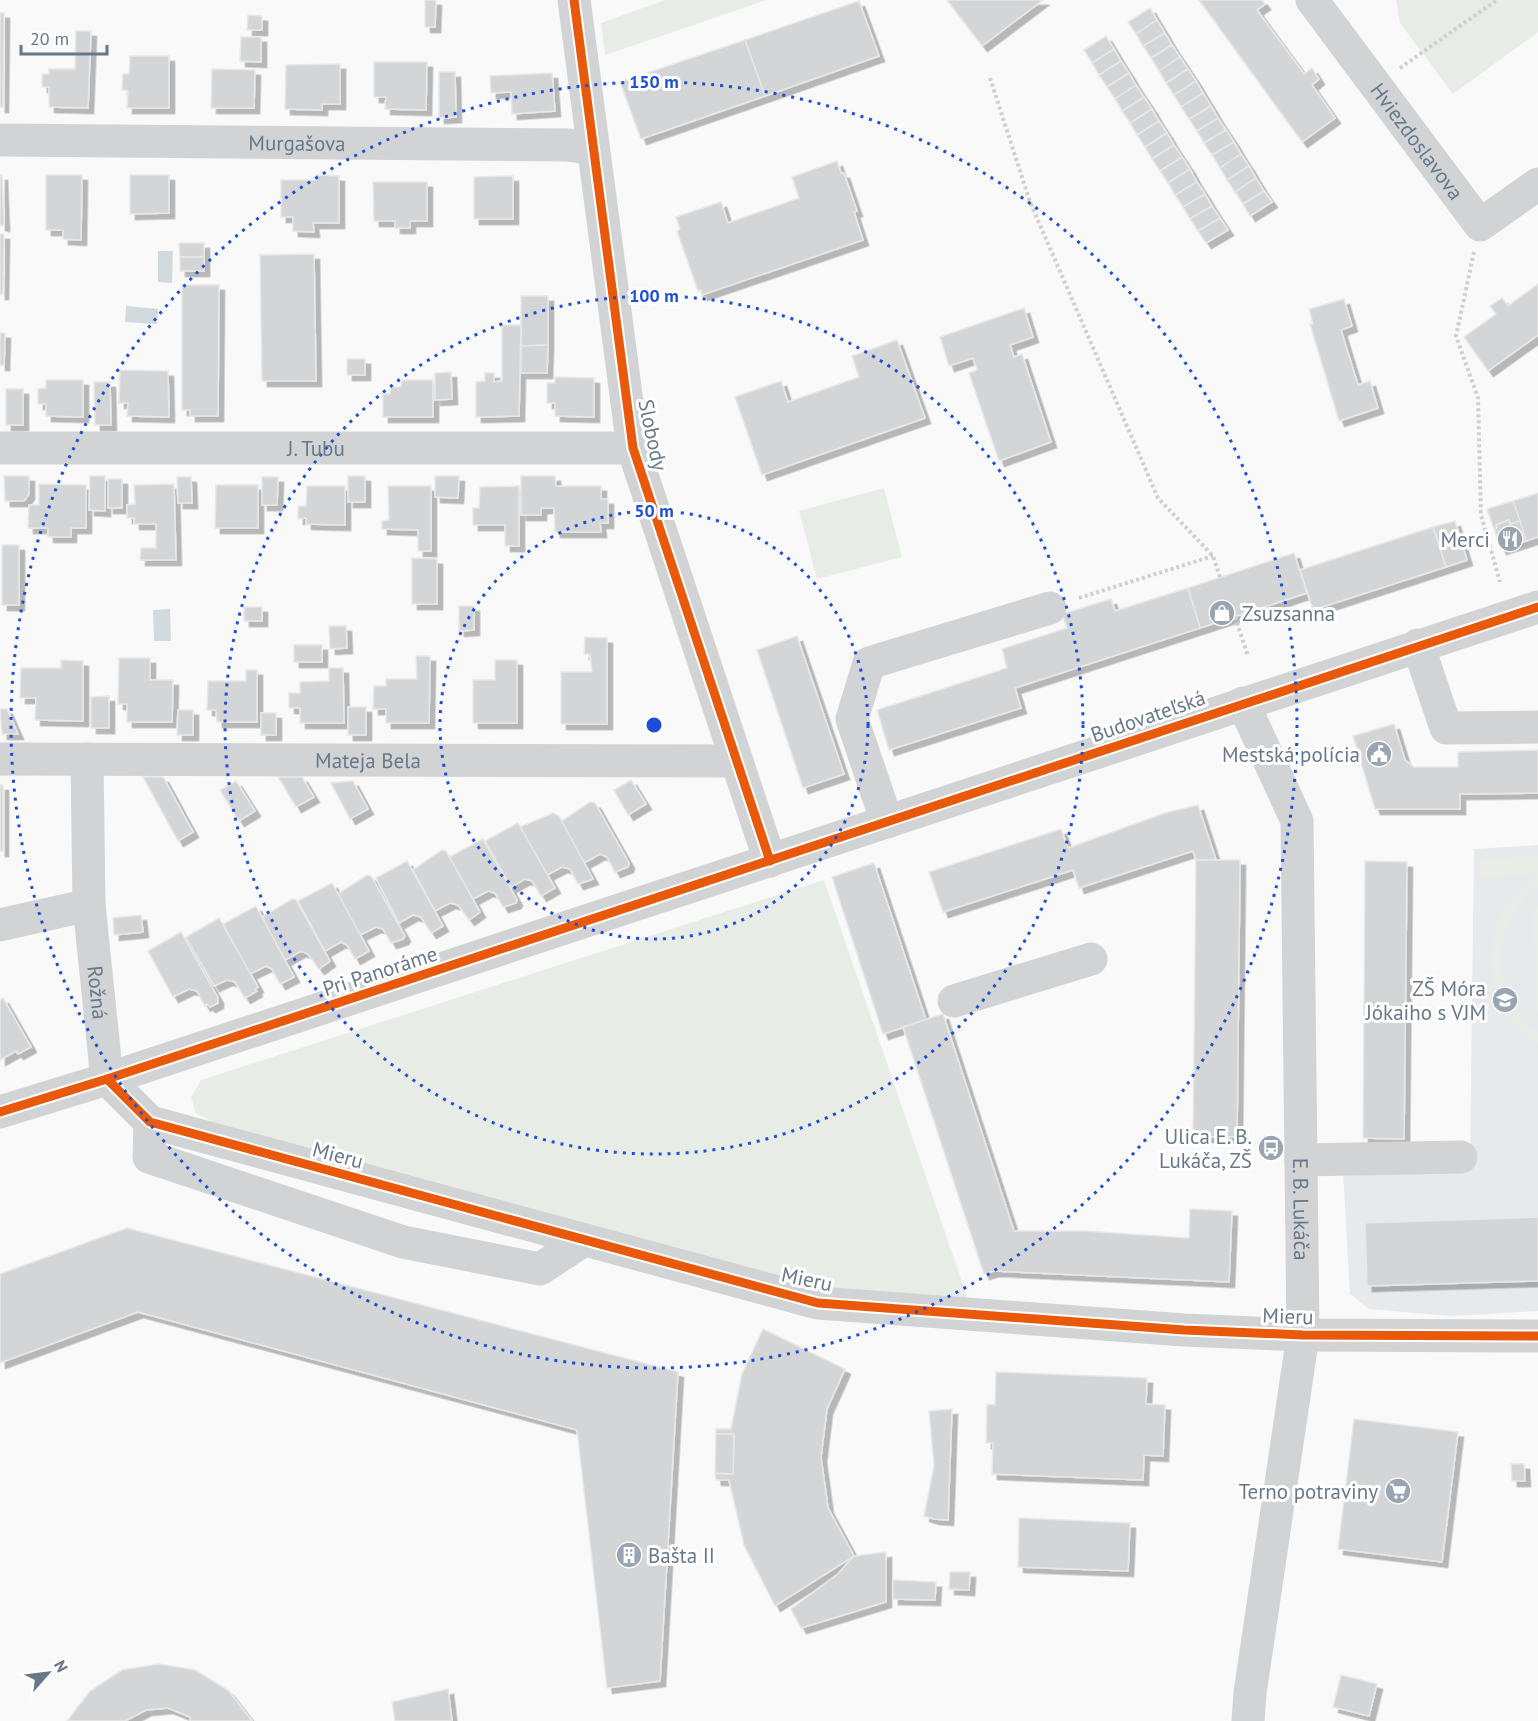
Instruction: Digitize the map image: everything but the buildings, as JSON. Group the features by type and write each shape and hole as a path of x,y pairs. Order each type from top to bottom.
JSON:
{"street":[{"name":"Slobody","path":"574,0 633,448 770,861"},
{"name":"Hviezdoslavova","path":"1312,0 1480,225"},
{"name":"Murgašova","path":"0,140 567,145 593,148"},
{"path":"1480,225 1538,184"},
{"name":"J. Tubu","path":"0,448 633,448"},
{"name":"Budovateľská","path":"770,861 1538,607"},
{"path":"888,822 852,719 869,663 1050,608"},
{"path":"1418,645 1446,729 1538,727"},
{"name":"E. B. Lukáča","path":"1244,703 1297,821 1303,1335 1251,1681 1248,1721"},
{"name":"Mateja Bela","path":"0,759 735,761"},
{"name":"Rožná","path":"87,759 89,905 107,1079"},
{"name":"Pri Panoráme","path":"0,1112 770,861"},
{"path":"0,926 89,905"},
{"path":"954,1001 1091,959"},
{"name":"Mieru","path":"107,1079 150,1122 818,1303 1184,1330 1303,1335 1538,1336"},
{"path":"150,1122 149,1157 403,1242 540,1269 584,1240"},
{"path":"1301,1160 1461,1157"}],"path":[{"path":"1375,85 1497,0"},
{"path":"990,78 1030,202 1158,498 1213,556 1220,577"},
{"path":"1480,225 1456,336 1478,398 1481,515 1500,582"},
{"path":"1050,608 1213,556"},
{"path":"1234,617 1248,656"}],"shaded area":[{"path":"665,0 767,0 605,55 601,23"},
{"path":"1396,0 1538,0 1538,32 1453,94 1400,23"},
{"path":"158,251 173,251 172,283 158,282"},
{"path":"126,306 158,309 157,324 125,322"},
{"path":"884,488 902,557 817,579 799,511"},
{"path":"170,609 171,641 154,641 153,610"},
{"name":"ZŠ Móra Jókaiho s VJM","path":"1538,845 1538,1311 1450,1316 1369,1309 1350,1294 1343,1170 1470,1166 1474,849"},
{"path":"1538,857 1538,874 1480,877 1479,860"},
{"path":"1538,875 1538,887 1522,902 1511,920 1503,939 1500,960 1502,981 1509,1001 1521,1018 1538,1032 1538,1043 1511,1019 1502,1004 1492,969 1492,951 1495,933 1504,910 1516,893"},
{"path":"824,880 971,1308 787,1283 221,1125 196,1114 191,1097 201,1080"},
{"path":"1533,907 1538,907 1538,1012 1537,1012"}],"cycle path":[{"path":"574,0 633,448 770,861"},
{"path":"0,1112 107,1079 1538,607"},
{"path":"107,1079 150,1122 818,1303 1184,1330 1303,1335 1538,1336"}],"place":[{"name":"Merci","path":"1510,539"},
{"name":"Zsuzsanna","path":"1222,613"},
{"name":"Mestská polícia","path":"1379,754"},
{"name":"ZŠ Móra Jókaiho s VJM","path":"1505,1000"},
{"name":"Ulica E. B. Lukáča, ZŠ","path":"1271,1148"},
{"name":"Terno potraviny","path":"1398,1491"},
{"name":"Bašta II","path":"629,1555"}]}
